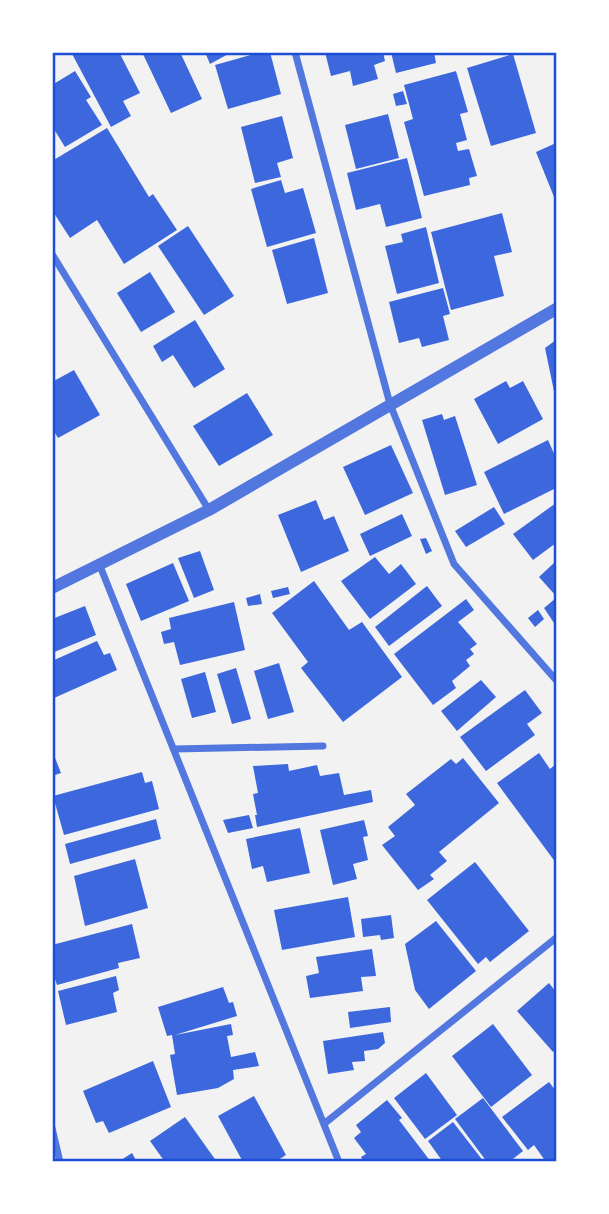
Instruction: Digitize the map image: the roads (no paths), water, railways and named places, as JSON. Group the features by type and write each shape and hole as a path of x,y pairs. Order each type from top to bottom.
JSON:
{"street":[{"path":"295,52 390,404 454,564 556,680"},
{"path":"52,254 209,510"},
{"path":"52,588 209,510 556,309"},
{"path":"100,566 339,1161"},
{"path":"174,749 323,746"},
{"path":"325,1123 556,938"},
{"path":"52,1128 60,1161"}]}
